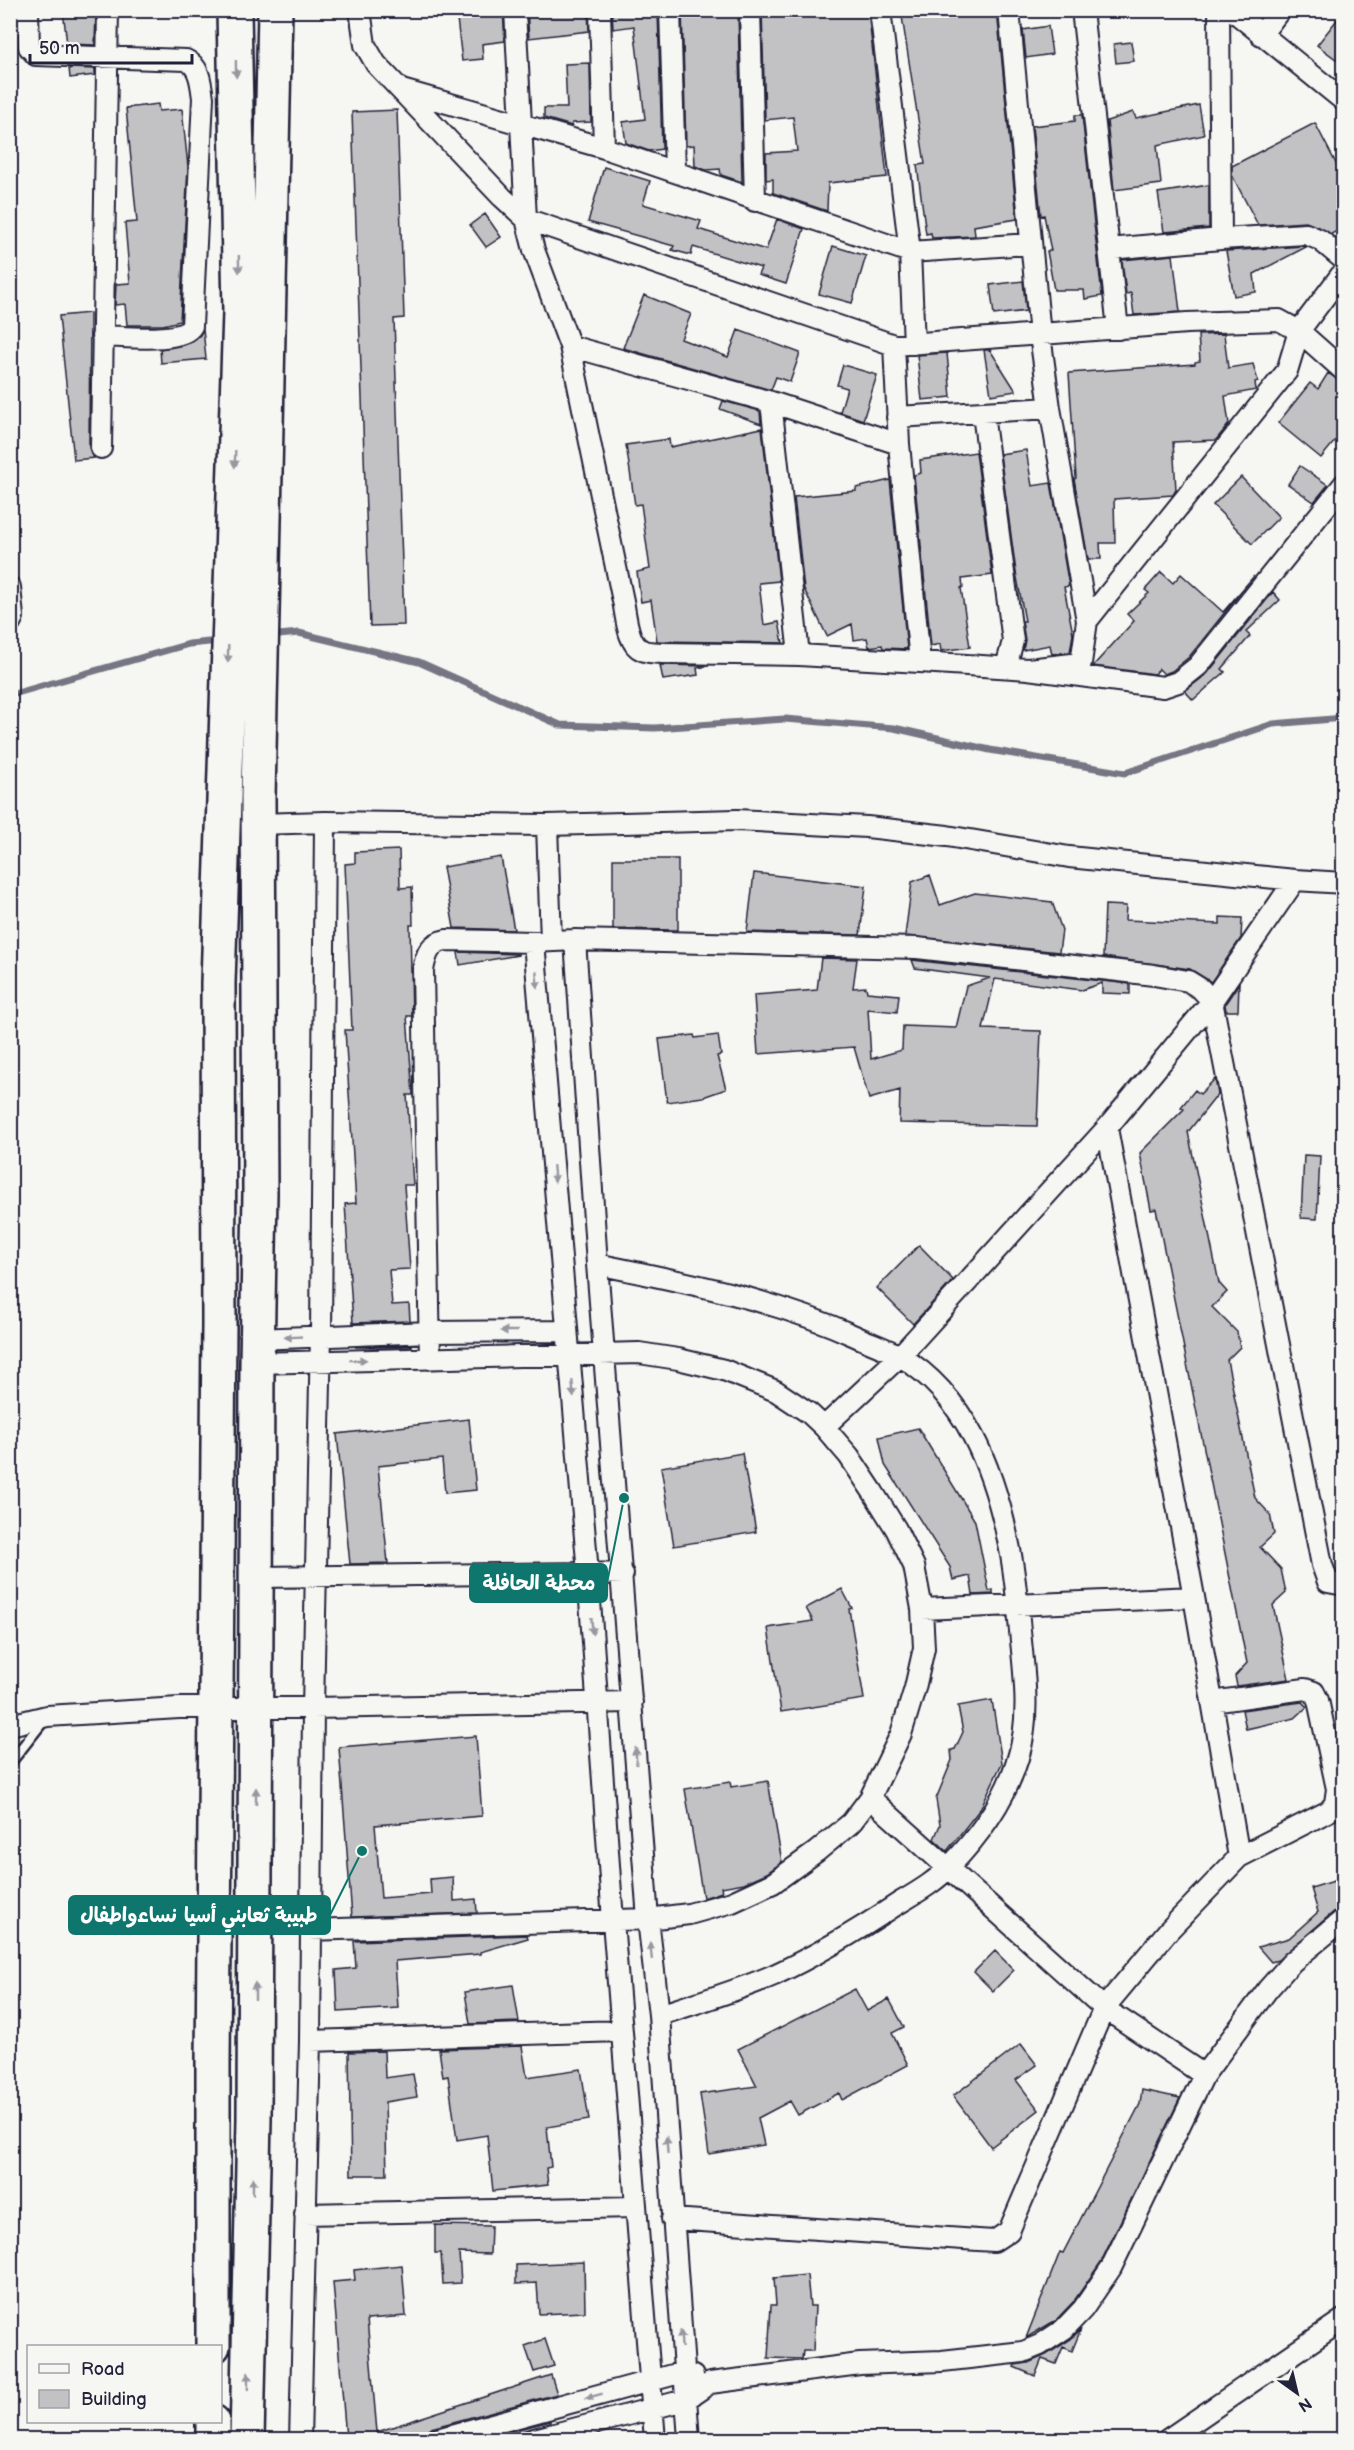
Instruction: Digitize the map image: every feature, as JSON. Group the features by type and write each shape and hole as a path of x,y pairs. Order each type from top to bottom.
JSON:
{"highway":[{"path":"213,2345 219,1346 218,983 240,312 234,10"},
{"path":"247,2439 254,2119 258,1577 257,1351 260,1193 258,824 275,10"},
{"path":"213,2423 213,2439"}],"street":[{"path":"28,10 29,47 36,55 106,56 190,62 200,78 203,98 192,326 185,334 170,337 102,336"},
{"path":"101,448 108,10"},
{"path":"360,10 362,33 369,54 526,219 904,344 1187,323 1279,320 1299,331 1344,371"},
{"path":"515,10 526,219 534,250 570,346 622,601 631,636 636,646 642,650 661,653 800,655 1028,669 1163,687 1178,682 1198,666 1344,484"},
{"path":"600,10 604,148"},
{"path":"670,10 675,171"},
{"path":"750,10 755,201"},
{"path":"880,10 910,252 897,417 920,662"},
{"path":"1009,10 1040,335 1050,408 1087,621 1081,663 1028,669"},
{"path":"1082,10 1118,329"},
{"path":"1219,10 1221,239"},
{"path":"1232,10 1344,101"},
{"path":"1261,35 1280,10"},
{"path":"400,89 604,148 910,252 1030,244"},
{"path":"1109,249 1306,234 1320,240 1344,260"},
{"path":"1087,621 1287,371 1299,331 1344,271"},
{"path":"570,346 771,402 899,444"},
{"path":"771,402 800,655"},
{"path":"897,417 983,414 1050,408"},
{"path":"983,414 1013,641 1006,668"},
{"path":"10,587 13,613 10,623"},
{"path":"258,824 325,822 547,825 737,820 867,827 947,836 1069,857 1344,883"},
{"path":"300,2439 310,2041 312,1708 321,1335 325,822"},
{"path":"547,825 543,941 567,1331 655,2439"},
{"path":"824,1427 900,1356 1107,1128 1212,1002 1295,880"},
{"path":"576,939 597,1264 623,1574 648,1919 659,2016 689,2439"},
{"path":"430,1359 423,970 430,947 437,941 576,939 917,948 1154,975 1196,984 1212,1002 1322,1565 1328,1582 1344,1585"},
{"path":"1107,1128 1194,1597 1239,1857"},
{"path":"597,1264 747,1297 823,1322 900,1356 933,1382 956,1408 973,1434 988,1464 999,1496 1013,1563 1025,1685 1024,1723 1019,1755 1008,1787 978,1832 949,1868 865,1925 812,1957 761,1980 659,2016"},
{"path":"257,1351 321,1335 567,1331"},
{"path":"257,1351 320,1361 639,1353 724,1370 776,1391 809,1413 849,1456 896,1529 914,1566 922,1609 924,1648 915,1688 901,1734 870,1798 850,1823 816,1852 773,1883 732,1902 689,1914 648,1919 309,1930"},
{"path":"258,1577 623,1574"},
{"path":"922,1609 1194,1597"},
{"path":"672,2219 994,2241 1010,2231 1104,2008 1168,1931 1239,1857 1329,1811 1335,1803 1337,1789 1318,1700 1314,1692 1305,1689 1212,1702"},
{"path":"10,1725 47,1716 217,1707 312,1708 632,1702"},
{"path":"870,1798 1104,2008 1204,2075"},
{"path":"531,2439 685,2400 710,2383 860,2364 942,2361 1023,2352 1040,2345 1064,2329 1083,2309 1111,2268 1204,2075 1268,1989 1292,1962 1344,1919"},
{"path":"310,2041 621,2031"},
{"path":"305,2214 636,2207"},
{"path":"1167,2439 1344,2319"},
{"path":"434,2439 683,2372 710,2383"}],"lane":[{"path":"10,1763 47,1716"}],"building":[{"path":"63,10 96,10 95,45 67,44"},
{"path":"456,10 503,10 505,41 482,44 483,59 462,61"},
{"path":"527,10 588,10 589,31 529,38"},
{"path":"612,10 658,10 662,149 649,151 626,143 623,122 645,119 634,26 613,29"},
{"path":"682,10 738,10 742,182 721,175 720,169 706,170 695,166 694,145 686,146"},
{"path":"762,10 868,10 887,177 828,183 827,211 773,193 773,179 766,180 766,153 797,151 793,117 765,120"},
{"path":"901,10 997,10 1017,219 974,226 975,236 932,238 931,233 926,234 917,165 925,164"},
{"path":"1344,11 1344,65 1317,45"},
{"path":"1048,26 1052,54 1026,58 1023,30"},
{"path":"1131,42 1134,61 1116,63 1114,44"},
{"path":"590,63 591,122 572,123 572,126 544,118 544,108 567,108 565,64"},
{"path":"69,68 95,69 95,75 70,78"},
{"path":"158,104 159,111 182,109 188,167 180,321 163,325 127,325 125,304 115,305 116,284 130,283 125,223 137,222 126,108"},
{"path":"1199,105 1204,135 1157,145 1161,184 1114,190 1107,121 1133,112 1136,118"},
{"path":"397,110 404,318 394,319 404,625 370,626 352,112"},
{"path":"1075,115 1082,115 1102,296 1085,299 1084,290 1054,290 1047,251 1051,251 1044,215 1041,216 1032,126 1075,121"},
{"path":"1315,123 1344,179 1344,228 1331,234 1306,222 1258,225 1232,175 1232,166"},
{"path":"604,167 650,181 643,204 701,221 698,229 766,250 777,219 804,229 786,284 758,275 761,268 693,247 691,255 672,250 674,246 588,222"},
{"path":"1209,185 1209,228 1164,232 1158,193"},
{"path":"485,214 501,237 486,247 470,225"},
{"path":"833,246 866,256 852,303 819,294"},
{"path":"1306,247 1254,274 1256,292 1234,296 1226,251"},
{"path":"1173,255 1180,312 1134,315 1131,293 1126,294 1122,260"},
{"path":"1023,281 1026,311 994,315 990,285"},
{"path":"644,295 691,314 681,339 728,357 738,330 800,353 790,382 776,377 771,390 623,348"},
{"path":"90,313 89,448 94,458 74,460 59,316"},
{"path":"203,329 206,359 161,363 160,349 190,343 200,335"},
{"path":"1224,334 1228,368 1253,364 1258,381 1255,382 1256,390 1225,396 1229,424 1216,440 1173,442 1176,490 1173,495 1114,499 1115,543 1100,543 1101,559 1088,559 1074,479 1076,478 1069,373 1195,364 1200,361 1198,335"},
{"path":"984,350 990,350 1016,391 991,395"},
{"path":"947,353 951,397 922,400 917,355"},
{"path":"843,365 877,375 863,420 840,412 847,388 837,385"},
{"path":"1328,373 1344,383 1344,430 1321,458 1278,423 1310,383 1318,389"},
{"path":"723,401 760,411 761,424 720,409"},
{"path":"762,428 779,581 759,583 764,625 779,622 783,643 657,641 651,600 641,602 637,572 650,569 641,504 635,505 626,445 669,439 670,447"},
{"path":"1026,450 1032,486 1051,483 1069,586 1064,587 1073,634 1070,652 1052,654 1050,645 1023,650 1025,640 1022,621 1025,621 1000,454"},
{"path":"976,452 992,575 962,579 963,587 961,588 970,647 941,651 940,644 931,646 914,475 921,473 920,460"},
{"path":"1300,466 1328,485 1314,502 1288,484"},
{"path":"1241,477 1279,517 1252,544 1213,505"},
{"path":"890,480 907,649 883,648 882,645 869,647 867,638 854,640 852,624 827,636 804,589 794,497 856,491 856,488"},
{"path":"1161,572 1173,583 1181,574 1223,612 1254,576 1189,657 1172,671 1164,674 1159,669 1155,674 1093,666 1134,621 1127,614 1149,593 1145,590"},
{"path":"1273,592 1280,600 1246,632 1250,636 1222,669 1225,672 1193,700 1185,691 1207,674"},
{"path":"660,665 709,666 697,668 698,675 663,680"},
{"path":"399,850 400,888 412,887 413,925 410,925 412,1016 407,1016 413,1095 407,1095 413,1185 404,1185 410,1269 389,1270 392,1305 409,1304 410,1321 353,1323 345,1204 356,1203 345,1030 352,1030 345,864 355,863 355,852"},
{"path":"501,857 514,930 454,928 443,867"},
{"path":"613,859 678,859 678,930 613,929"},
{"path":"754,873 866,886 860,935 747,932"},
{"path":"930,875 940,905 975,893 1052,902 1062,930 1059,952 905,936 912,882"},
{"path":"1105,905 1126,906 1125,920 1220,924 1220,917 1242,918 1241,938 1211,982 1190,969 1103,957"},
{"path":"458,952 518,954 518,955 460,965"},
{"path":"821,958 857,959 853,988 866,987 867,992 899,995 897,1012 868,1009 871,1059 902,1050 903,1026 956,1028 966,986 990,978 915,968 912,960 1130,984 1130,994 1102,993 1102,983 1082,990 995,979 983,1029 1041,1031 1037,1126 899,1123 900,1090 869,1099 854,1047 758,1054 754,995 817,990"},
{"path":"1239,983 1238,1011 1226,1011 1225,1004"},
{"path":"694,1035 695,1038 718,1035 721,1055 717,1056 726,1089 703,1097 667,1102 659,1039"},
{"path":"1215,1079 1218,1094 1188,1132 1219,1283 1227,1292 1212,1307 1237,1332 1240,1347 1227,1360 1255,1498 1270,1514 1274,1534 1260,1547 1281,1569 1286,1593 1273,1605 1289,1679 1237,1686 1235,1676 1247,1663 1156,1209 1151,1210 1140,1153 1184,1109 1181,1107 1195,1090 1200,1094"},
{"path":"1304,1155 1320,1156 1317,1219 1301,1218"},
{"path":"919,1245 953,1280 913,1324 877,1288"},
{"path":"412,1345 412,1347 355,1347"},
{"path":"469,1419 476,1490 445,1493 442,1459 378,1466 388,1563 350,1564 337,1434"},
{"path":"918,1428 975,1521 989,1591 993,1590 993,1594 973,1595 970,1576 953,1580 950,1567 885,1465 879,1437"},
{"path":"742,1453 756,1532 674,1546 661,1467"},
{"path":"842,1589 852,1608 849,1609 864,1699 781,1712 768,1628 813,1621 806,1608"},
{"path":"992,1700 1002,1763 980,1809 947,1851 934,1839 940,1825 936,1799 952,1760 951,1750 955,1749 963,1732 958,1706"},
{"path":"1302,1702 1307,1707 1295,1718 1246,1729 1242,1710"},
{"path":"476,1736 482,1816 375,1825 381,1898 431,1894 430,1879 453,1877 454,1901 476,1899 477,1913 352,1917 339,1747"},
{"path":"768,1781 782,1862 767,1873 744,1883 721,1887 722,1892 703,1898 685,1789 730,1782 731,1787"},
{"path":"1344,1878 1344,1907 1336,1910 1278,1960 1271,1962 1258,1947 1289,1938 1318,1912 1311,1888"},
{"path":"527,1935 528,1938 480,1952 480,1954 395,1961 398,2008 338,2012 336,1970 356,1968 354,1941"},
{"path":"995,1951 1014,1970 993,1991 974,1972"},
{"path":"513,1985 519,2022 470,2024 465,1992"},
{"path":"855,1989 867,2011 889,1999 904,2027 892,2033 908,2065 842,2100 839,2093 798,2115 790,2101 758,2118 764,2145 709,2154 700,2094 757,2086 738,2049"},
{"path":"1021,2044 1037,2065 1016,2080 1039,2110 991,2147 953,2096"},
{"path":"522,2046 527,2077 581,2069 589,2120 547,2127 551,2167 546,2168 548,2185 493,2191 487,2135 457,2140 448,2076 443,2077 439,2049"},
{"path":"384,2051 385,2078 413,2074 417,2097 385,2102 387,2175 351,2175 349,2052"},
{"path":"1142,2090 1180,2098 1101,2262 1074,2301 1056,2320 1026,2338 1060,2252 1063,2253 1140,2104"},
{"path":"435,2225 491,2226 490,2254 459,2253 461,2283 443,2284 441,2253 435,2253"},
{"path":"584,2262 585,2312 539,2314 537,2283 516,2284 516,2265"},
{"path":"402,2265 406,2316 367,2319 377,2432 551,2375 557,2394 431,2428 425,2432 422,2439 346,2438 333,2282 355,2280 354,2270"},
{"path":"807,2275 810,2306 815,2306 813,2351 803,2351 802,2359 768,2358 771,2305 776,2305 774,2278"},
{"path":"1081,2329 1072,2351 1063,2347 1056,2364 1042,2359 1035,2376 1014,2367 1046,2355 1071,2339"},
{"path":"545,2339 554,2366 534,2372 525,2346"},
{"path":"550,2421 550,2423 523,2431 519,2439 481,2439"}],"waterway":[{"path":"269,636 299,633 419,662 560,725 655,728 785,719 894,728 990,750 1125,773 1273,724 1344,718"},
{"path":"10,695 189,644 219,641"}],"place":[{"name":"محطة الحافلة","path":"624,1498"},
{"name":"طبيبة ثعابني أسيا نساءواطفال","path":"362,1851"}]}
